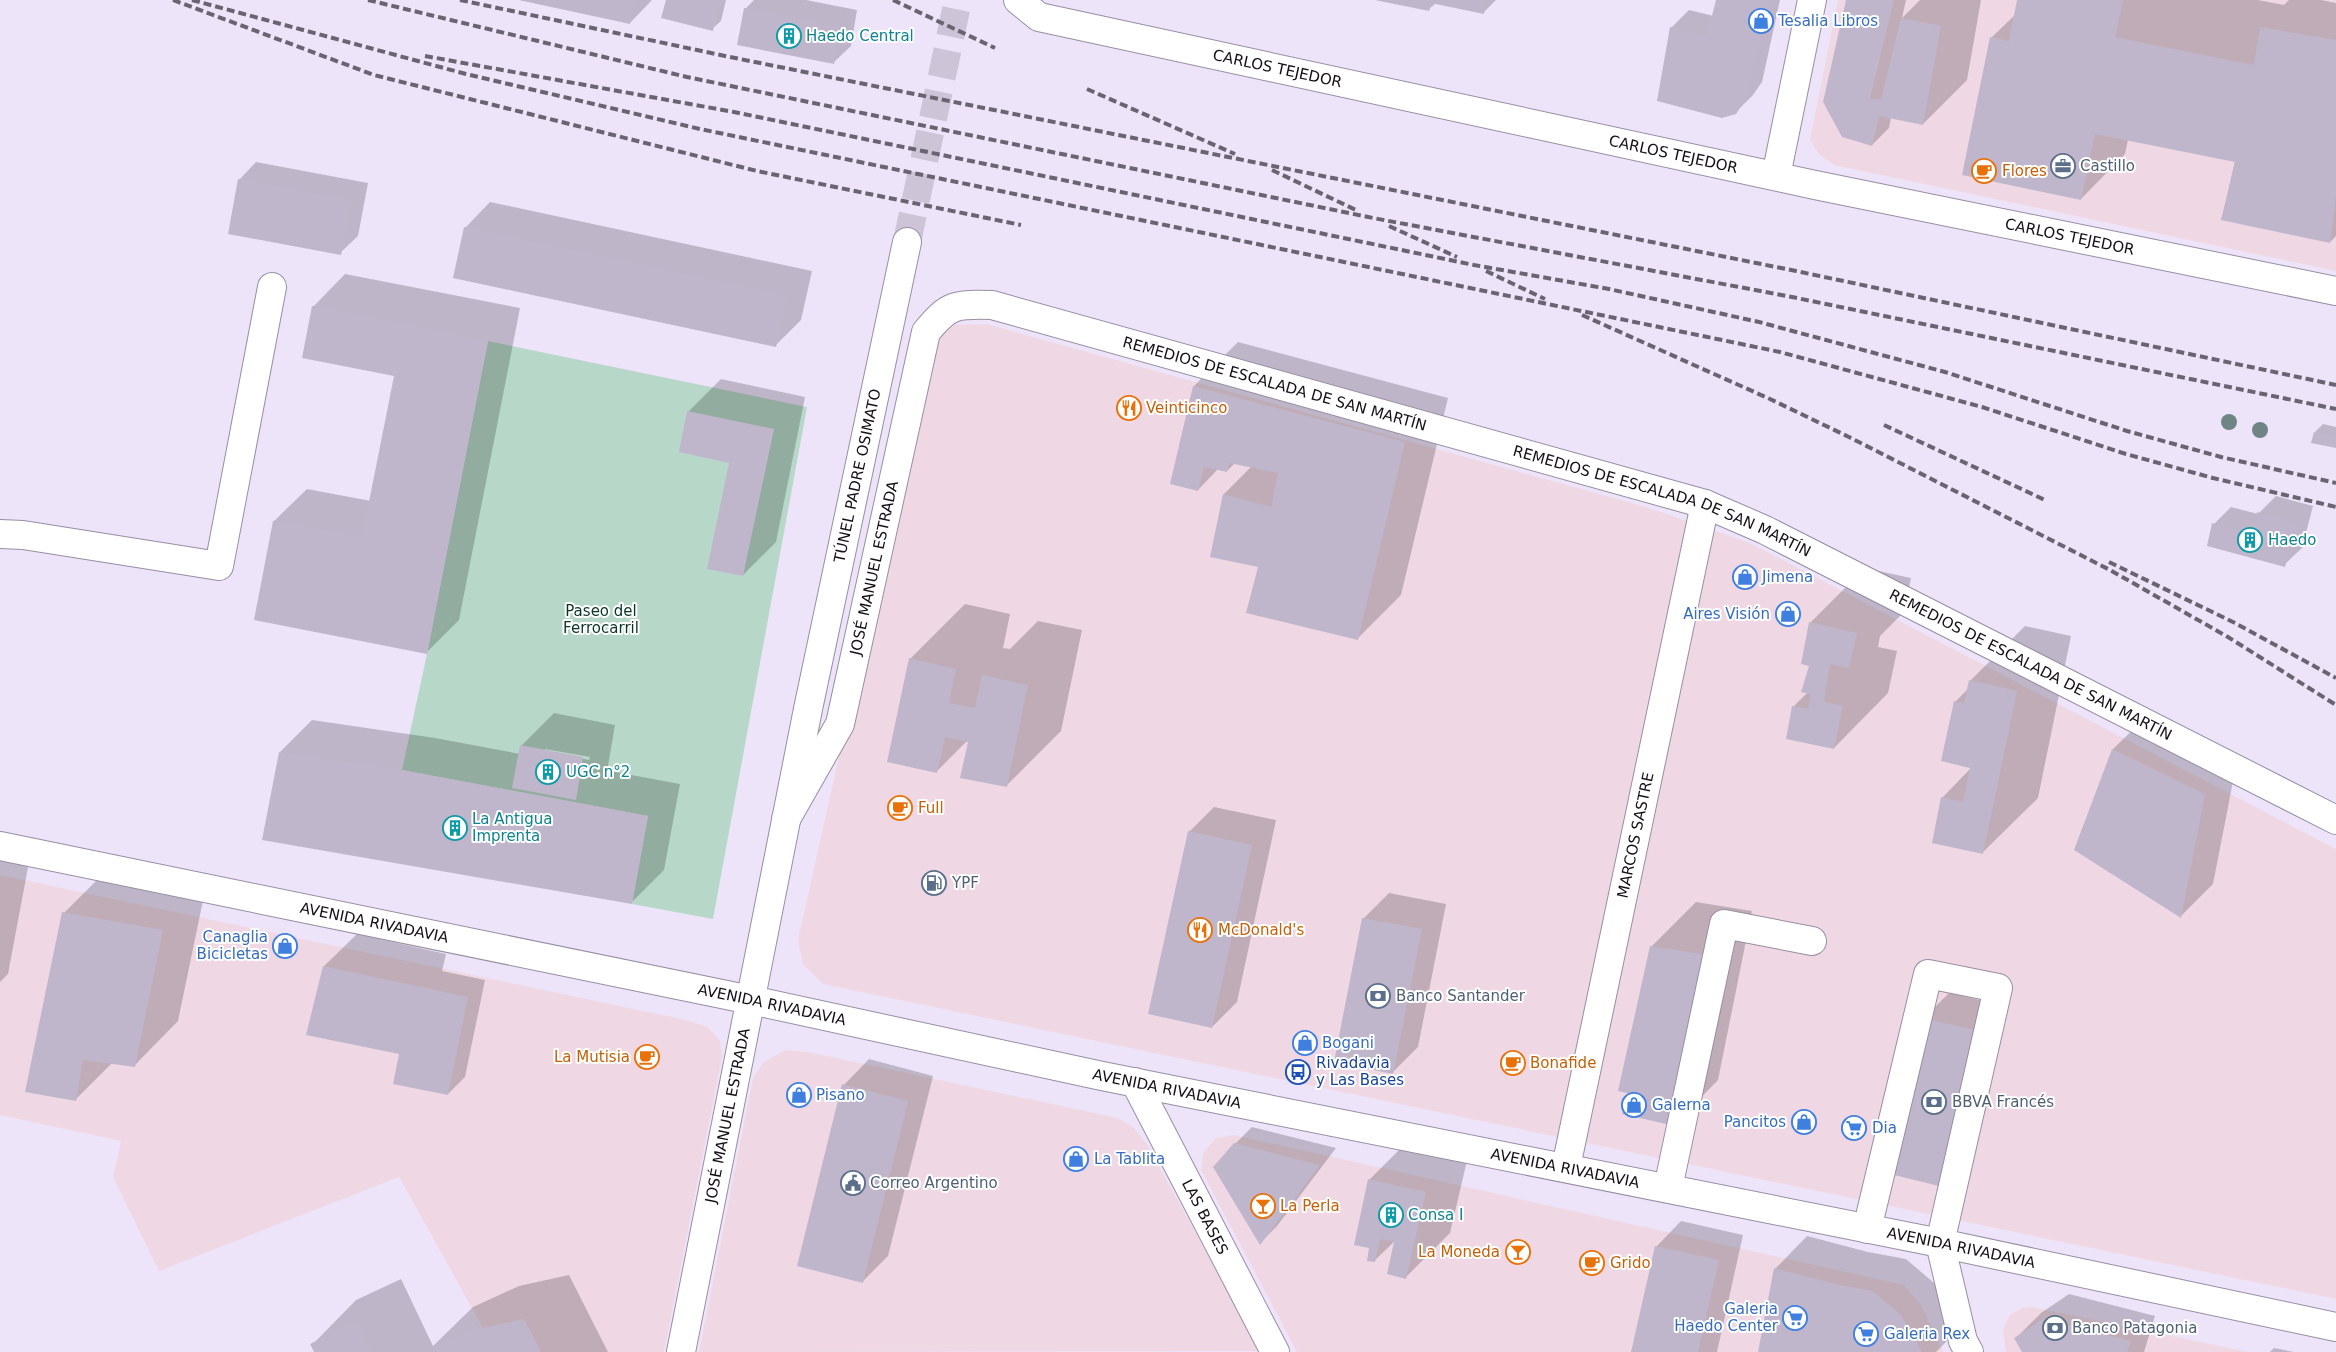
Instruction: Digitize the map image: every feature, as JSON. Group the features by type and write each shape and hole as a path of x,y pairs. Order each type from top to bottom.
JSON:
{"street":[{"name":"CARLOS TEJEDOR","path":"1018,0 1039,17 1776,176 2336,291"},
{"path":"1776,176 1812,0"},
{"name":"TÚNEL PADRE OSIMATO","path":"808,709 906,242"},
{"path":"0,534 23,535 219,566 272,287"},
{"name":"REMEDIOS DE ESCALADA DE SAN MARTÍN","path":"943,312 966,305 992,305 1705,504 1773,535 2336,820"},
{"name":"JOSÉ MANUEL ESTRADA","path":"786,819 840,724 926,332 943,312"},
{"name":"MARCOS SASTRE","path":"1566,1167 1705,504"},
{"name":"JOSÉ MANUEL ESTRADA","path":"681,1352 808,709"},
{"name":"AVENIDA RIVADAVIA","path":"0,846 751,1000 1135,1082 1940,1243 2336,1327"},
{"path":"1668,1188 1724,924 1812,941"},
{"path":"1868,1229 1928,974 1998,988 1940,1243 1963,1341 1969,1352"},
{"name":"LAS BASES","path":"1135,1082 1275,1352"}],"shaded area":[{"path":"1838,0 2336,0 2336,271 1834,165 1819,154 1810,140"},
{"path":"986,324 1646,507 1750,543 2336,849 2336,1299 823,984 803,964 798,940 931,344 953,325"},
{"path":"0,875 686,1020 708,1027 720,1041 722,1057 664,1352 541,1352 524,1319 483,1328 399,1177 159,1271 113,1177 121,1141 0,1115"},
{"path":"785,1050 808,1052 1118,1118 1133,1127 1147,1144 1260,1351 699,1352 753,1078 764,1062"},
{"path":"1234,1135 1904,1285 1921,1305 1943,1352 1297,1352 1201,1170 1203,1153 1216,1138"},
{"path":"2032,1307 2249,1352 2006,1352 2003,1330 2009,1316 2022,1308"}],"green space":[{"name":"Paseo del Ferrocarril","path":"488,341 807,407 713,919 632,904 648,816 402,770 427,654"}],"building":[{"path":"519,0 634,0 630,24"},
{"path":"666,0 720,0 713,31 661,18"},
{"path":"1375,0 1486,0 1484,14 1431,3 1429,11"},
{"path":"1716,0 1768,0 1745,100 1736,114 1722,118 1657,101 1670,27 1707,36"},
{"path":"1846,0 1894,0 1870,98 1881,100 1901,18 1941,26 1923,125 1879,116 1872,146 1842,137 1823,102"},
{"path":"2017,0 2123,0 2115,37 2254,65 2260,27 2336,40 2336,195 2330,243 2221,220 2235,162 2095,134 2081,200 1962,175 1990,37 2009,41"},
{"name":"Haedo Central","path":"744,8 841,27 834,64 737,45"},
{"path":"238,179 351,200 341,255 228,234"},
{"path":"464,227 787,296 776,347 453,278"},
{"path":"312,306 488,341 427,654 254,620 273,521 362,537 394,376 302,358"},
{"path":"1193,386 1405,442 1358,640 1246,613 1258,567 1210,557 1223,494 1271,507 1278,473 1229,463 1227,472 1204,467 1198,491 1170,484"},
{"path":"687,411 774,429 743,576 707,569 729,463 679,452"},
{"path":"2314,432 2336,437 2336,448 2311,443"},
{"name":"Haedo","path":"2257,512 2296,523 2285,567 2207,546 2212,523 2252,534"},
{"path":"1809,622 1857,633 1849,668 1830,664 1824,702 1843,706 1834,749 1786,739 1792,706 1808,709 1811,694 1801,692 1809,666 1801,664"},
{"path":"909,658 956,669 949,703 975,708 982,675 1028,685 1007,787 960,778 968,742 945,737 937,773 887,762"},
{"path":"1969,680 2017,691 1983,854 1932,843 1941,797 1963,802 1970,768 1941,761 1954,701 1964,703"},
{"name":"UGC n°2","path":"520,745 583,757 576,800 512,788"},
{"path":"2112,749 2205,794 2181,918 2074,850"},
{"name":"La Antigua Imprenta","path":"279,752 402,770 648,816 632,904 262,840"},
{"name":"McDonald's","path":"1188,831 1252,845 1212,1028 1148,1014"},
{"path":"62,912 163,930 135,1067 83,1060 76,1101 25,1092"},
{"name":"Banco Santander","path":"1362,918 1422,929 1393,1074 1334,1062"},
{"path":"1650,946 1708,955 1675,1126 1622,1114 1627,1093 1618,1091"},
{"path":"323,966 468,997 448,1095 393,1084 399,1054 306,1035"},
{"name":"BBVA Francés","path":"1923,1018 1980,1031 1943,1187 1890,1174"},
{"name":"Correo Argentino","path":"842,1084 908,1101 863,1283 797,1266"},
{"name":"La Perla","path":"1234,1143 1320,1165 1260,1245 1213,1167"},
{"name":"Consa I","path":"1368,1179 1426,1192 1406,1279 1387,1274 1394,1242 1380,1239 1375,1262 1367,1261 1369,1248 1354,1245"},
{"path":"1655,1246 1719,1260 1698,1352 1631,1352"},
{"path":"1774,1268 1835,1284 1873,1291 1901,1315 1922,1352 1758,1352"},
{"path":"524,1319 541,1352 424,1352 474,1330"},
{"name":"Banco Patagonia","path":"2043,1319 2131,1341 2127,1352 2022,1352 2014,1338"},
{"path":"356,1322 371,1352 314,1352 310,1344"}],"tunnel":[{"path":"907,242 958,0"}],"railway":[{"path":"173,0 374,75 757,171 1021,225"},
{"path":"192,0 466,74 700,129 1780,352 1982,407 2126,454 2213,478 2336,507"},
{"path":"368,0 687,77 1373,218 1792,297 2336,409"},
{"path":"460,0 730,57 1796,271 2336,385"},
{"path":"893,0 995,48"},
{"path":"425,56 734,112 1474,265 1609,289 1759,322 1945,372 2127,431 2221,457 2336,483"},
{"path":"1087,89 1235,154"},
{"path":"1272,170 1358,211"},
{"path":"1389,226 1457,257"},
{"path":"1486,271 1545,299"},
{"path":"1582,315 1770,399 1849,437 2110,570 2228,637 2336,705"},
{"path":"1884,425 2045,500"},
{"path":"2109,562 2235,623 2336,678"}],"place":[{"name":"Tesalia Libros","path":"1761,21"},
{"name":"Haedo Central","path":"789,36"},
{"name":"Castillo","path":"2063,166"},
{"name":"Flores","path":"1984,171"},
{"name":"Veinticinco","path":"1129,408"},
{"name":"Haedo","path":"2250,540"},
{"name":"Jimena","path":"1745,577"},
{"name":"Aires Visión","path":"1788,614"},
{"name":"UGC n°2","path":"548,772"},
{"name":"Full","path":"900,808"},
{"name":"La Antigua Imprenta","path":"455,828"},
{"name":"YPF","path":"934,883"},
{"name":"McDonald's","path":"1200,930"},
{"name":"Canaglia Bicicletas","path":"285,946"},
{"name":"Banco Santander","path":"1378,996"},
{"name":"Bogani","path":"1305,1043"},
{"name":"La Mutisia","path":"647,1057"},
{"name":"Bonafide","path":"1513,1063"},
{"name":"Rivadavia y Las Bases","path":"1298,1072"},
{"name":"Pisano","path":"799,1095"},
{"name":"BBVA Francés","path":"1934,1102"},
{"name":"Galerna","path":"1634,1105"},
{"name":"Pancitos","path":"1804,1122"},
{"name":"Dia","path":"1854,1128"},
{"name":"La Tablita","path":"1076,1159"},
{"name":"Correo Argentino","path":"853,1183"},
{"name":"La Perla","path":"1263,1206"},
{"name":"Consa I","path":"1391,1215"},
{"name":"La Moneda","path":"1518,1252"},
{"name":"Grido","path":"1592,1263"},
{"name":"Galeria Haedo Center","path":"1795,1318"},
{"name":"Banco Patagonia","path":"2055,1328"},
{"name":"Galeria Rex","path":"1866,1334"}]}
